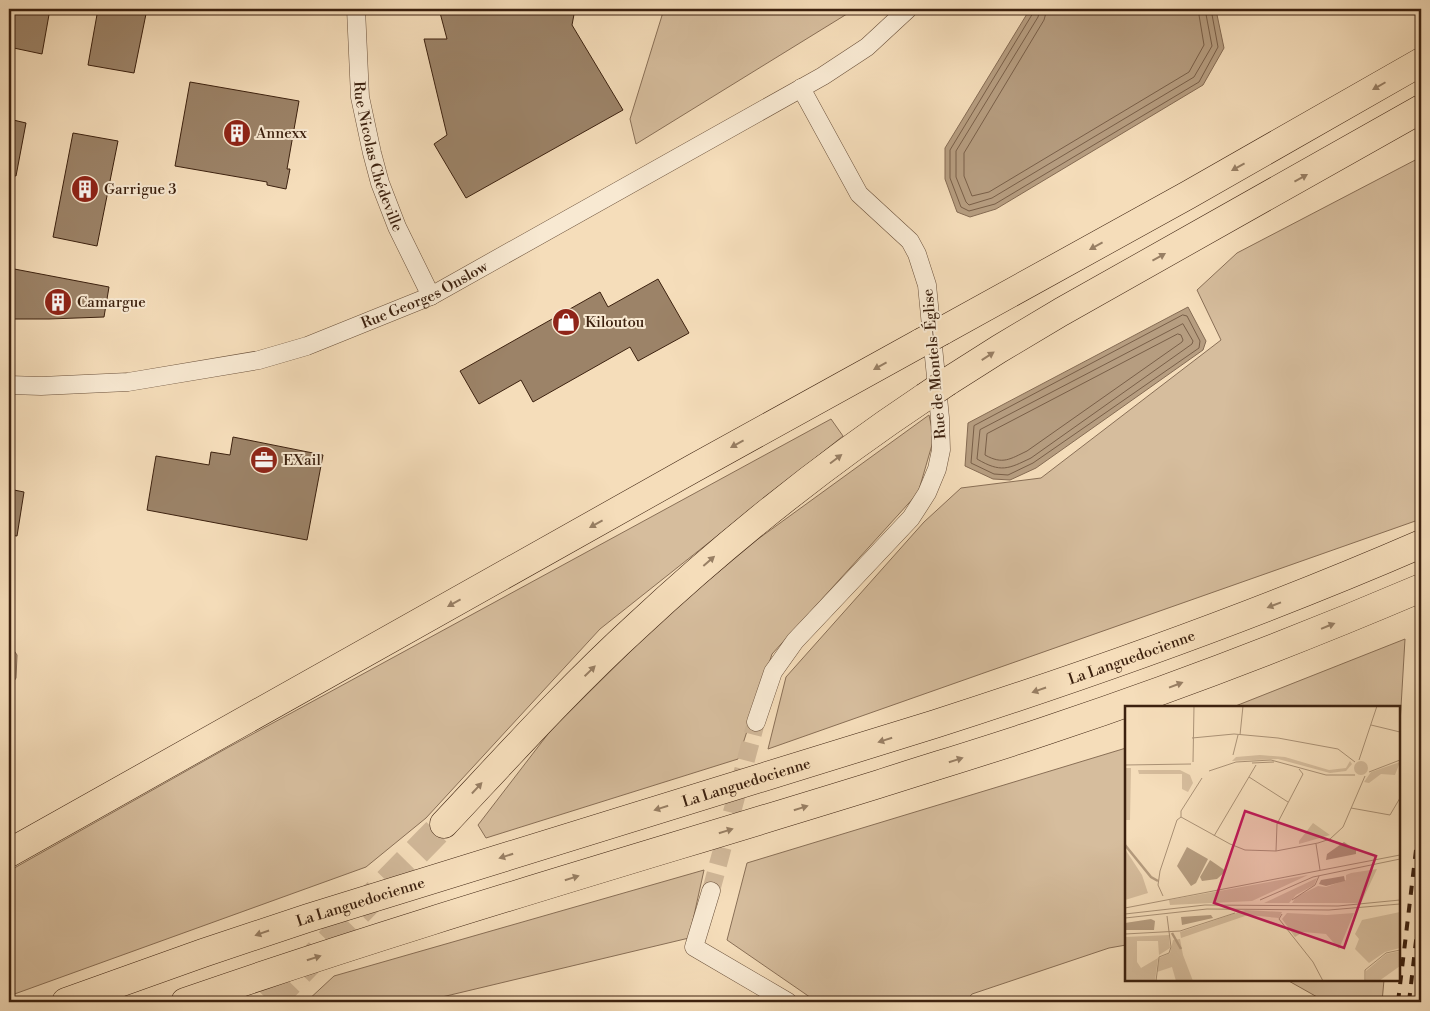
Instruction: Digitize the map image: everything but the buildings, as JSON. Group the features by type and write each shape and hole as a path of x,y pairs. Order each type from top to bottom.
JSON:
{"highway":[{"path":"9,853 686,473 1188,195 1421,62"},
{"path":"444,824 583,678 636,626 738,536 837,458 999,349 1061,312 1421,109"},
{"name":"La Languedocienne","path":"66,1002 308,918 1015,699 1118,664 1212,629 1421,544"},
{"path":"185,1002 423,923 1046,731 1276,647 1421,588"}],"street":[{"name":"Rue Nicolas Chédeville","path":"356,9 360,97 380,184 397,227 431,296"},
{"path":"801,88 824,76 867,47 908,9"},
{"name":"Rue Georges Onslow","path":"9,385 41,386 128,382 259,360 307,346 431,296 801,88"},
{"name":"Rue de Montels-Église","path":"756,722 773,672 795,641 910,518 927,493 938,469 941,450 940,418 927,285 917,254 910,241 859,194 801,88"},
{"path":"710,891 694,947 788,1002"}],"shaded area":[{"path":"664,9 855,9 636,144 630,119"},
{"path":"1421,157 1421,519 768,749 786,677 924,522 961,488 1041,478 1221,340 1197,290 1237,253"},
{"path":"929,415 934,438 918,493 772,654 738,759 486,838 478,825 551,730 667,615 758,539"},
{"path":"831,419 843,436 600,629 426,818 366,867 9,996 9,871 227,748"},
{"path":"1405,639 1400,724 1400,706 1236,706"},
{"path":"1125,748 1125,945 1109,948 972,994 965,1002 817,1002 727,940 747,863"},
{"path":"704,870 689,938 421,1002 306,1002 334,976"},
{"path":"1289,981 1384,981 1382,1002 1326,1002"}],"water":[{"path":"1030,9 1213,9 1216,10 1224,48 1203,85 996,209 970,217 957,212 945,179 945,148"},
{"path":"1188,307 1206,341 1203,350 1036,468 1010,480 993,479 965,466 968,423"},
{"path":"9,643 17,655 16,678 9,689"}],"tunnel":[{"path":"711,891 756,722"},
{"path":"270,1002 444,824"}],"railway":[{"path":"1398,1002 1421,808"},
{"path":"1409,1002 1421,897"}],"place":[{"name":"Annexx","path":"237,133"},
{"name":"Garrigue 3","path":"85,189"},
{"name":"Camargue","path":"58,302"},
{"name":"Kiloutou","path":"566,322"},
{"name":"EXail","path":"264,460"}]}
